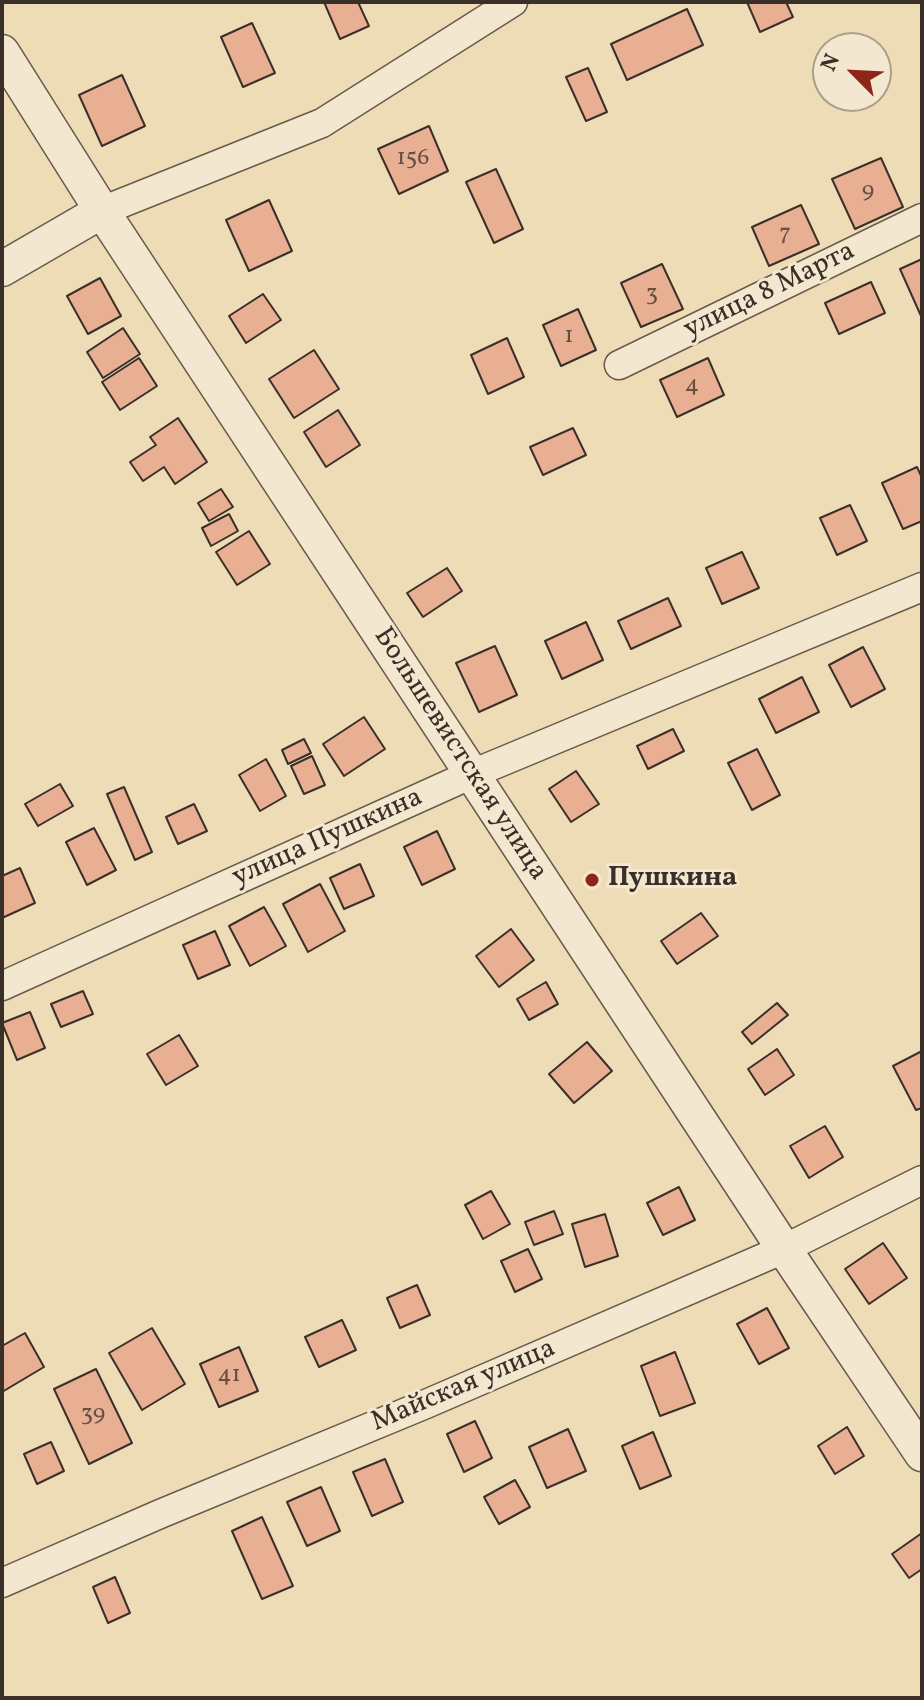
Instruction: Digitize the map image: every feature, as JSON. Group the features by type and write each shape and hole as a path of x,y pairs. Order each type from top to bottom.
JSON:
{"street":[{"path":"2,269 102,211 322,123 513,2"},
{"name":"Большевистская улица","path":"2,52 102,211 922,1454"},
{"name":"улица 8 Марта","path":"619,365 922,218"},
{"name":"улица Пушкина","path":"2,986 472,774 922,587"},
{"name":"Майская улица","path":"2,1583 784,1249 922,1180"}],"building":[{"path":"324,2 358,2 369,26 340,39"},
{"path":"747,2 786,2 793,17 760,32"},
{"path":"687,9 703,45 627,80 611,44"},
{"path":"252,23 275,73 243,87 221,37"},
{"path":"588,68 607,112 586,121 566,77"},
{"path":"122,75 145,126 102,146 79,95"},
{"path":"429,126 448,171 399,194 378,149"},
{"path":"881,158 903,207 855,229 832,179"},
{"path":"496,169 523,229 494,243 466,182"},
{"path":"269,200 292,251 249,271 226,220"},
{"path":"801,205 819,244 769,266 752,227"},
{"path":"922,259 922,316 921,316 900,269"},
{"path":"662,264 683,309 641,327 621,283"},
{"path":"100,278 121,316 88,334 67,296"},
{"path":"871,282 885,313 839,334 825,303"},
{"path":"263,294 281,320 246,343 229,316"},
{"path":"578,309 596,350 561,366 543,325"},
{"path":"123,328 140,354 103,378 87,352"},
{"path":"507,338 524,377 488,394 471,355"},
{"path":"314,350 339,389 294,418 269,379"},
{"path":"139,358 157,386 120,410 102,382"},
{"path":"708,358 724,395 677,417 660,380"},
{"path":"338,410 360,445 326,467 304,432"},
{"path":"178,418 207,462 175,484 164,467 143,481 130,462 156,445 150,437"},
{"path":"573,428 586,455 543,475 530,447"},
{"path":"917,467 922,478 922,521 903,529 882,483"},
{"path":"221,489 233,507 209,521 198,503"},
{"path":"850,505 867,541 837,555 820,518"},
{"path":"229,514 238,531 211,546 202,528"},
{"path":"249,531 270,564 237,585 216,552"},
{"path":"742,552 759,588 722,604 706,568"},
{"path":"447,568 462,591 423,617 407,593"},
{"path":"668,598 681,626 631,649 618,621"},
{"path":"586,622 603,660 562,679 545,641"},
{"path":"495,646 517,695 479,712 456,663"},
{"path":"863,647 885,689 851,707 829,665"},
{"path":"802,677 819,712 776,733 759,699"},
{"path":"364,717 385,749 344,776 323,744"},
{"path":"673,729 684,751 648,769 637,746"},
{"path":"304,739 311,753 288,764 282,750"},
{"path":"757,749 780,795 752,810 728,763"},
{"path":"312,756 325,785 304,794 291,766"},
{"path":"266,759 286,796 260,811 239,775"},
{"path":"576,771 599,804 571,822 549,789"},
{"path":"60,784 73,806 38,826 25,804"},
{"path":"124,787 152,852 135,860 107,794"},
{"path":"194,804 207,831 178,844 166,817"},
{"path":"94,828 116,870 87,885 66,842"},
{"path":"437,831 455,869 422,885 404,847"},
{"path":"360,864 374,896 344,909 330,878"},
{"path":"20,868 35,903 2,918 2,876"},
{"path":"320,884 345,931 308,952 283,904"},
{"path":"264,907 286,946 250,966 229,926"},
{"path":"701,913 718,936 677,964 661,941"},
{"path":"511,929 534,960 499,987 476,956"},
{"path":"215,931 230,965 198,979 183,945"},
{"path":"546,982 558,1004 529,1020 517,999"},
{"path":"83,991 93,1014 61,1027 51,1004"},
{"path":"777,1003 788,1015 752,1044 742,1032"},
{"path":"30,1012 45,1048 17,1060 2,1023"},
{"path":"179,1035 198,1066 166,1085 147,1054"},
{"path":"587,1042 612,1071 574,1103 549,1074"},
{"path":"777,1049 794,1075 765,1095 748,1069"},
{"path":"922,1051 922,1108 916,1110 893,1066"},
{"path":"825,1126 843,1157 809,1178 790,1146"},
{"path":"679,1187 695,1220 663,1235 647,1203"},
{"path":"491,1191 510,1224 483,1239 465,1205"},
{"path":"554,1211 563,1234 534,1245 525,1222"},
{"path":"605,1214 618,1256 585,1267 572,1224"},
{"path":"883,1243 907,1278 869,1304 845,1269"},
{"path":"528,1249 542,1279 515,1292 501,1261"},
{"path":"417,1285 430,1315 400,1328 387,1298"},
{"path":"767,1308 789,1348 759,1364 737,1324"},
{"path":"342,1320 356,1350 319,1367 305,1337"},
{"path":"152,1328 185,1384 142,1410 109,1353"},
{"path":"25,1333 44,1367 2,1392 2,1346"},
{"path":"239,1347 258,1391 219,1407 200,1364"},
{"path":"675,1352 695,1403 660,1416 641,1366"},
{"path":"96,1369 132,1443 89,1464 54,1389"},
{"path":"475,1421 492,1458 464,1472 447,1434"},
{"path":"847,1427 864,1456 835,1474 818,1446"},
{"path":"568,1429 586,1471 547,1488 529,1447"},
{"path":"653,1432 671,1476 640,1489 622,1446"},
{"path":"51,1442 64,1471 37,1484 24,1454"},
{"path":"385,1459 403,1502 372,1516 353,1472"},
{"path":"515,1480 530,1507 499,1524 484,1497"},
{"path":"321,1487 340,1531 307,1546 287,1502"},
{"path":"262,1517 293,1586 262,1599 232,1531"},
{"path":"922,1533 922,1569 909,1578 892,1554"},
{"path":"115,1577 130,1613 108,1623 93,1587"}],"place":[{"name":"Пушкина","path":"592,880"}]}
